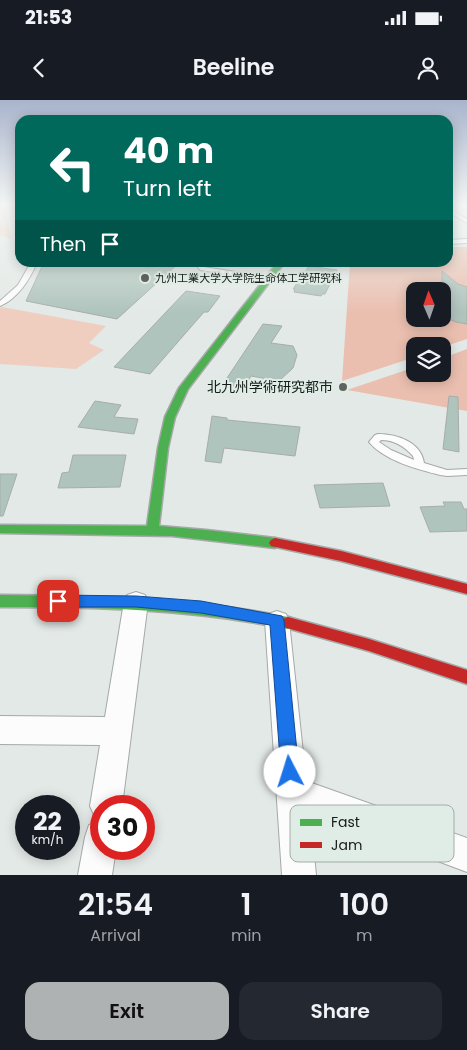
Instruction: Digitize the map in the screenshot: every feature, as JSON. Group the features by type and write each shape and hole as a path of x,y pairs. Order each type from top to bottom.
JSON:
{"street":[{"path":"152,531 163,448 170,417 184,388 278,267"},
{"path":"0,529 189,532 265,541 352,558 467,589"},
{"path":"0,600 136,602 201,607 277,620 368,645 467,678"},
{"path":"108,795 136,602"},
{"path":"277,620 293,805"},
{"path":"0,730 118,731"},
{"path":"292,791 330,805"},
{"path":"454,850 467,855"},
{"path":"95,875 97,860"},
{"path":"298,862 299,875"}],"lane":[{"path":"0,304 9,298 29,276 32,267"},
{"path":"201,267 202,269 231,270 268,279"},
{"path":"419,464 445,472 467,472"}],"shaded area":[{"path":"453,247 467,247 467,339 451,344 451,337 406,337 406,360 342,381 350,267 453,267"},
{"path":"0,308 106,326 89,343 104,350 76,369 0,364"},
{"path":"467,349 467,411 347,390 406,370 406,382 451,382 451,355"}],"building":[{"path":"42,267 174,267 117,319 26,301"},
{"path":"308,267 337,270 325,294 321,296 294,292 295,289 293,289"},
{"path":"442,271 458,284 467,287 467,324 451,320 451,282 442,282"},
{"path":"186,291 220,296 208,312 204,312 150,374 114,367"},
{"path":"263,324 282,326 271,343 293,346 297,355 293,368 279,381 251,376 244,388 223,384"},
{"path":"449,396 458,397 459,452 443,449"},
{"path":"95,401 121,405 114,417 138,419 134,434 78,427"},
{"path":"212,416 227,418 227,420 300,427 295,456 224,448 221,463 205,461"},
{"path":"73,455 126,455 120,487 58,488 62,473 69,472"},
{"path":"0,474 17,474 3,516 0,516"},
{"path":"383,483 390,506 320,508 314,485"},
{"path":"443,502 461,502 464,509 467,509 467,531 430,532 420,507 445,506"}],"traffic: fast":[{"path":"152,531 163,448 170,417 184,388 278,267"},
{"path":"0,529 103,529 172,532 206,534 275,543"},
{"path":"0,601 73,601 181,606 217,610 288,623"}],"traffic: jam":[{"path":"275,543 341,556 467,589"},
{"path":"288,623 369,645 467,677"}],"place":[{"name":"九州工業大学大学院生命体工学研究科","path":"145,278"},
{"name":"北九州学術研究都市","path":"343,387"}],"route":[{"path":"58,601 136,602 201,607 277,620 290,772"}]}
